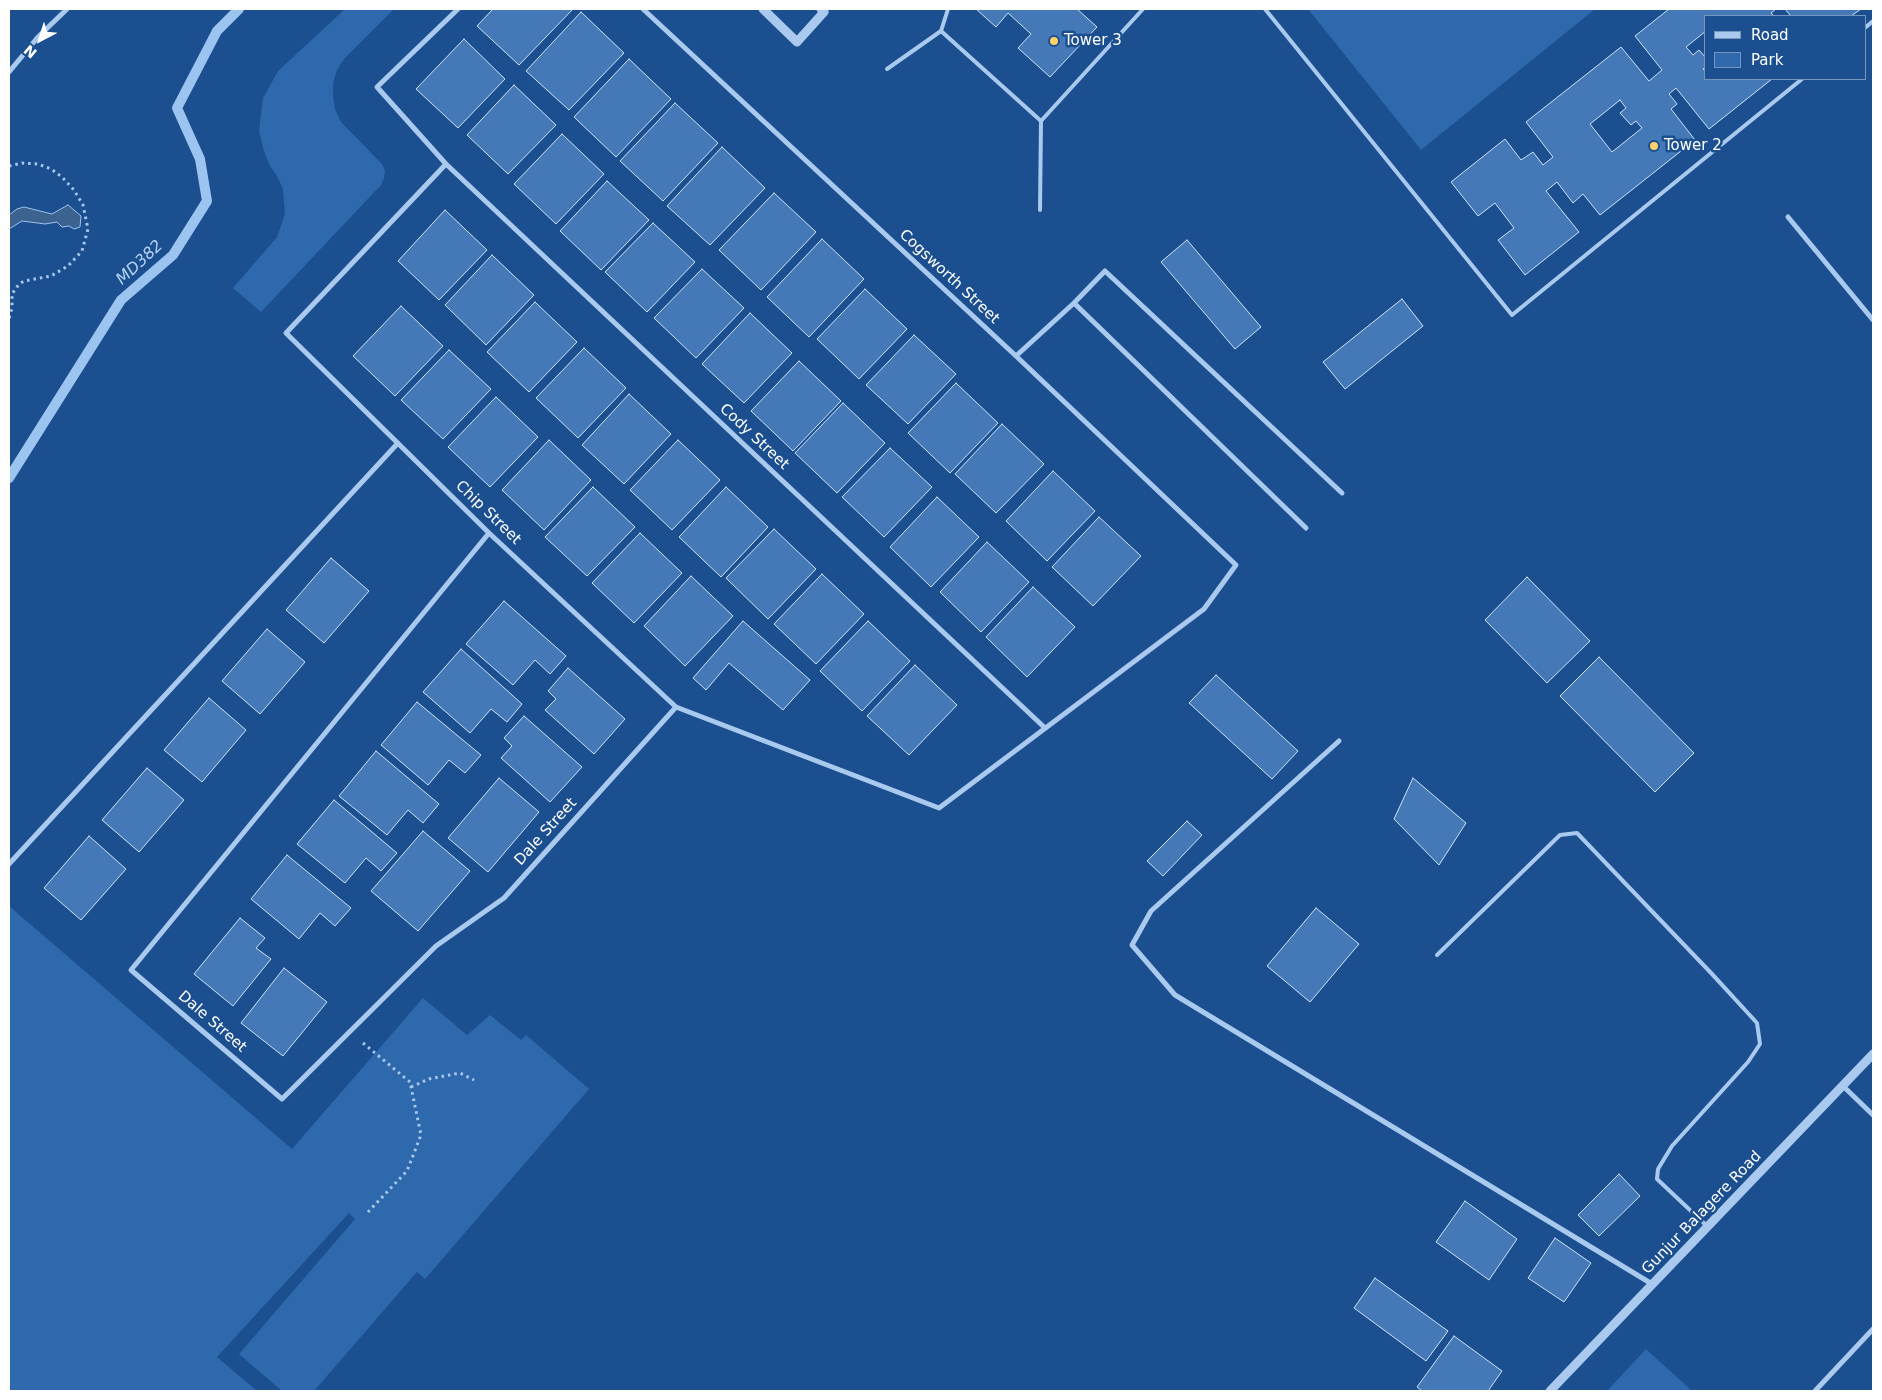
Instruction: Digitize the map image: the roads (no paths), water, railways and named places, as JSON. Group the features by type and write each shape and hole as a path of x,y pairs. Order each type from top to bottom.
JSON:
{"street":[{"path":"9,72 38,37 67,9"},
{"name":"Cody Street","path":"458,9 377,87 446,164 1045,728"},
{"name":"Cogsworth Street","path":"643,9 1016,356 1236,565 1204,609 1045,728"},
{"path":"763,9 797,42 823,10"},
{"name":"Chip Street","path":"446,164 286,332 489,532 676,707"},
{"path":"1788,217 1873,320"},
{"path":"1016,356 1074,303 1105,271 1342,493"},
{"path":"1074,303 1306,528"},
{"path":"9,864 398,443"},
{"name":"Dale Street","path":"489,532 131,970 282,1099 436,946 504,898 676,707"},
{"path":"676,707 939,808 1045,728"},
{"path":"1339,740 1151,911 1132,945 1175,995 1652,1284"},
{"name":"Gunjur Balagere Road","path":"1550,1391 1873,1054"},
{"path":"1843,1086 1873,1115"},
{"path":"1815,1391 1873,1330"}],"lane":[{"path":"887,69 941,31 948,9"},
{"path":"1040,210 1041,121 1143,9"},
{"path":"1265,9 1512,315 1801,80"},
{"path":"941,31 1041,121"},
{"path":"1437,955 1560,835 1577,833 1757,1023 1760,1044 1748,1062 1672,1146 1658,1169 1657,1179 1708,1227"}],"waterway":[{"name":"MD382","path":"9,478 121,300 173,255 207,201 200,159 177,108 217,31 239,9"}],"place":[{"name":"Tower 3","path":"1054,41"},
{"name":"Tower 2","path":"1654,146"}]}
